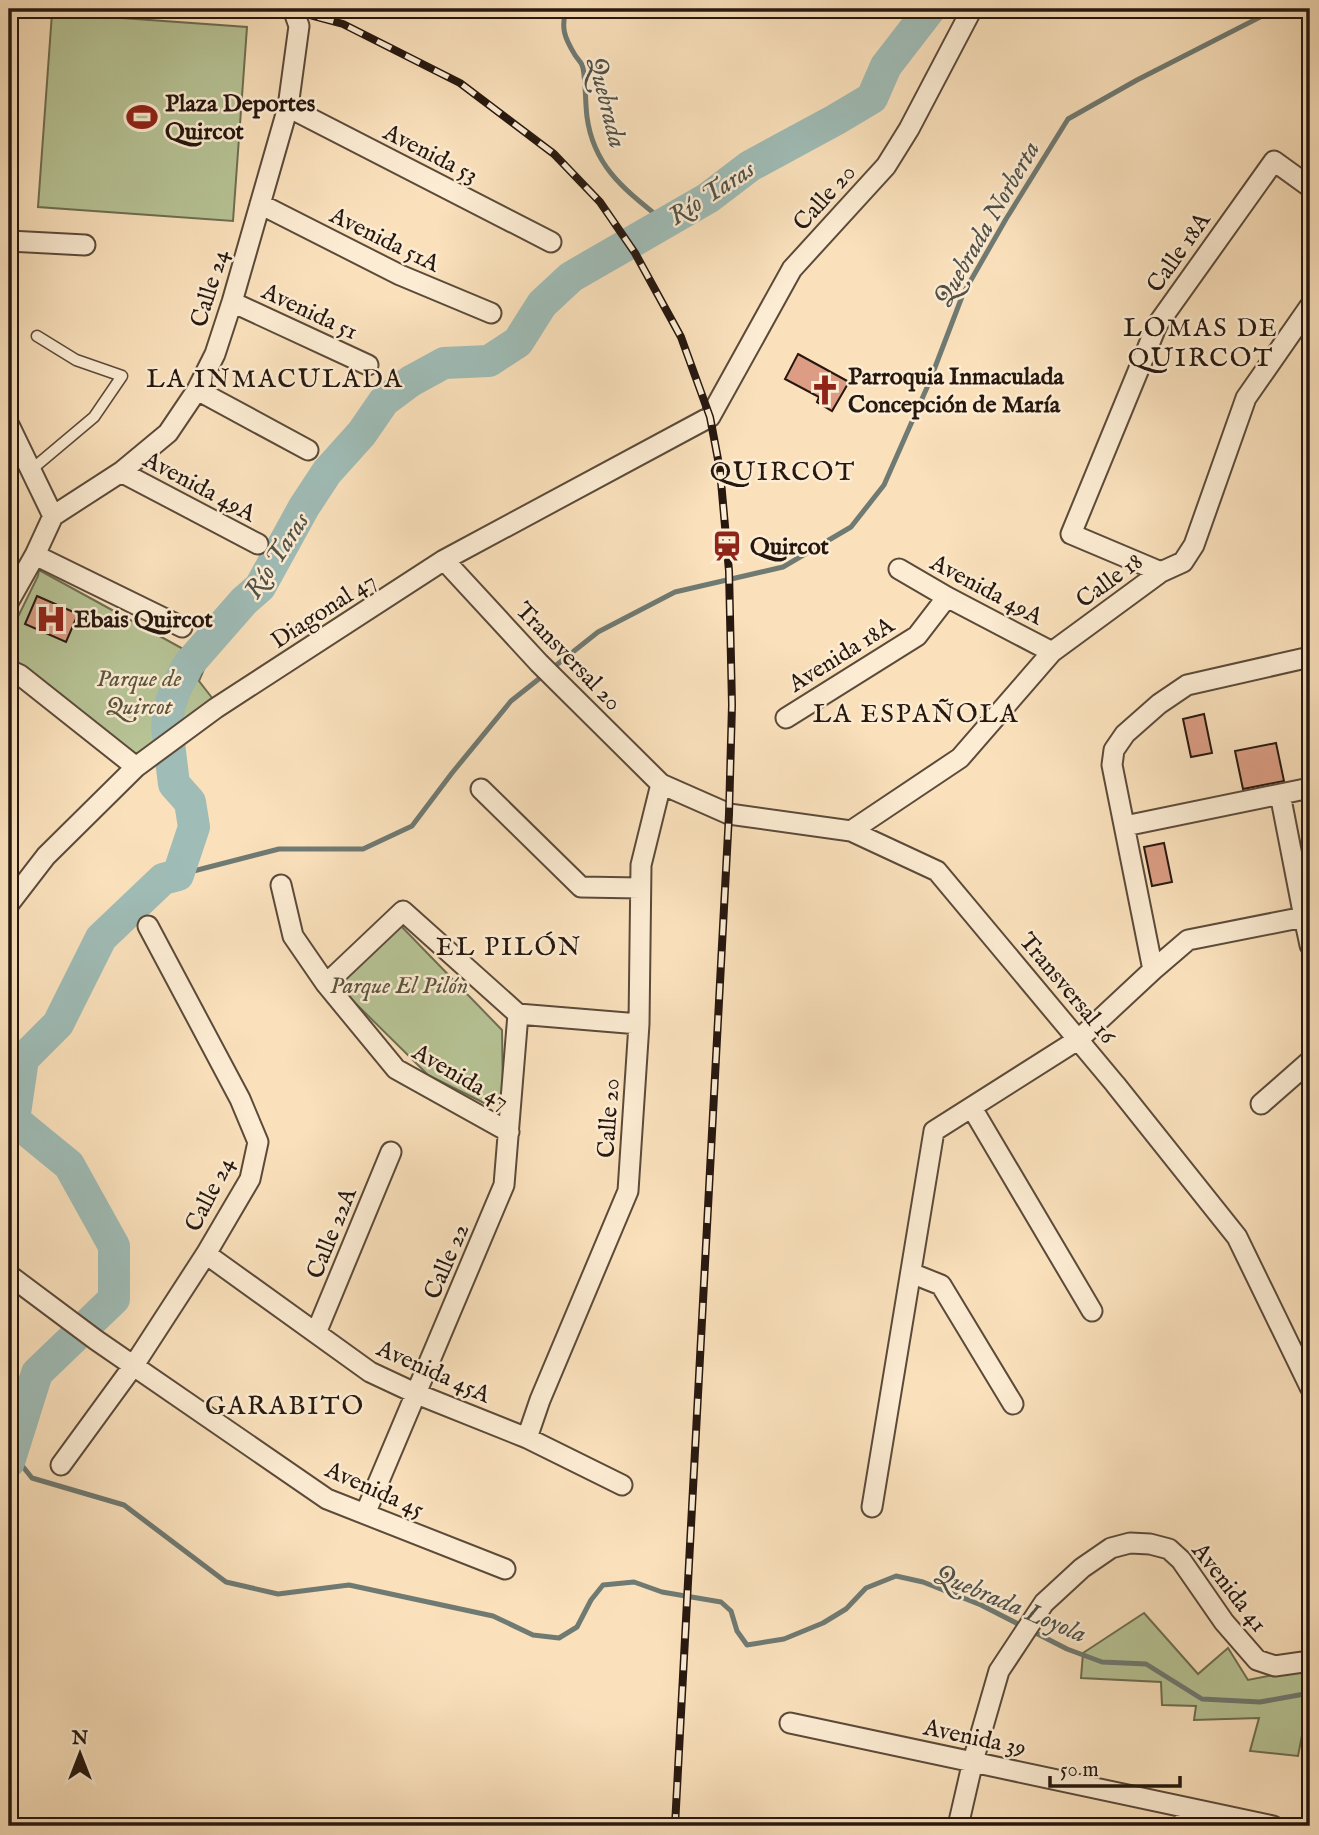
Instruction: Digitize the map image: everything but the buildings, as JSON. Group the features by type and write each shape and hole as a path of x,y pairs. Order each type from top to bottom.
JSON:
{"street":[{"name":"Calle 24","path":"53,516 121,472 168,433 197,390 215,354 288,107 299,26 293,9"},
{"name":"Calle 20","path":"710,416 792,269 892,156 972,9"},
{"name":"Avenida 53","path":"288,107 551,242"},
{"name":"Calle 18A","path":"1161,572 1071,534 1157,325 1274,161 1310,187"},
{"name":"Avenida 51A","path":"260,204 400,275 491,313"},
{"path":"9,242 85,245"},
{"name":"Avenida 51","path":"232,302 368,365"},
{"name":"Calle 18","path":"851,831 960,758 1052,652 1161,572 1183,562 1194,545 1246,398 1310,306"},
{"path":"197,390 308,450"},
{"name":"Diagonal 47","path":"9,904 46,856 136,766 216,708 444,560 710,416"},
{"path":"9,425 53,516 9,601"},
{"name":"Avenida 49A","path":"121,472 258,544"},
{"path":"35,555 182,627"},
{"name":"Transversal 20","path":"444,560 540,663 661,784"},
{"name":"Avenida 49A","path":"899,569 1052,652"},
{"name":"Avenida 18A","path":"786,718 917,636 947,597"},
{"path":"1153,970 1112,765 1114,750 1125,734 1159,704 1187,685 1310,657"},
{"path":"9,670 20,675 136,766"},
{"name":"Calle 20","path":"527,1438 628,1191 639,1024 641,865 661,784"},
{"name":"Transversal 16","path":"661,784 729,814 851,831 937,872 1079,1039 1237,1237 1310,1387"},
{"path":"1125,827 1310,788"},
{"path":"481,789 581,887 640,888"},
{"path":"1280,794 1310,945"},
{"name":"Avenida 47","path":"281,885 293,936 326,984 396,1069 509,1132"},
{"path":"326,984 403,911 518,1014 639,1024"},
{"path":"872,1507 934,1131 1079,1039 1188,940 1304,917"},
{"name":"Calle 24","path":"61,1465 134,1365 206,1254 250,1179 258,1142 240,1099 148,926"},
{"name":"Calle 22","path":"365,1514 505,1185 518,1014"},
{"path":"1261,1104 1310,1061"},
{"path":"972,1108 1092,1311"},
{"name":"Calle 22A","path":"316,1333 391,1152"},
{"name":"Avenida 45A","path":"206,1254 370,1372 527,1438 622,1485"},
{"path":"911,1273 941,1285 1013,1404"},
{"name":"Avenida 45","path":"9,1275 96,1340 327,1499 505,1569"},
{"name":"Avenida 41","path":"973,1761 999,1671 1017,1643 1044,1603 1082,1568 1111,1548 1130,1543 1169,1549 1181,1560 1224,1622 1256,1660 1275,1666 1310,1661"},
{"name":"Avenida 39","path":"790,1723 973,1761 1185,1817 1273,1826"},
{"path":"958,1826 973,1761"}],"lane":[{"path":"31,470 94,416 122,376 76,360 37,336"}],"green space":[{"name":"Plaza Deportes Quircot","path":"52,13 247,27 233,221 38,207"},
{"name":"Parque de Quircot","path":"39,570 207,662 199,681 213,699 136,767 9,657 9,635"},
{"name":"Parque El Pilón","path":"400,925 502,1030 503,1096 490,1106 428,1075 337,985"},
{"path":"1144,1613 1198,1674 1228,1648 1248,1680 1310,1668 1310,1709 1307,1710 1298,1756 1250,1751 1259,1718 1194,1720 1196,1706 1162,1705 1161,1682 1081,1678 1083,1653"}],"waterway":[{"name":"Quebrada","path":"566,9 564,32 582,66 587,117 597,151 626,190 666,223"},
{"name":"Río Taras","path":"9,1462 37,1373 114,1299 114,1246 69,1165 14,1120 23,1059 58,1024 101,938 163,879 178,875 194,827 190,802 174,784 167,727 169,708 188,665 244,601 260,587 304,507 327,472 362,433 384,401 411,381 444,363 489,361 518,342 542,304 571,277 708,198 750,166 872,98 886,66 930,9"},
{"name":"Quebrada Norberta","path":"178,875 279,849 363,849 412,826 511,701 598,632 675,592 783,567 851,527 884,485 929,383 963,294 1068,119 1137,80 1276,9"},
{"name":"Quebrada Loyola","path":"12,1453 32,1478 124,1505 226,1582 278,1594 349,1585 493,1616 533,1635 559,1638 577,1627 591,1600 603,1585 634,1582 662,1592 721,1602 731,1611 737,1631 747,1645 784,1639 823,1623 846,1609 866,1588 896,1576 923,1582 981,1605 1067,1649 1102,1662 1146,1664 1202,1699 1260,1702 1310,1693"}],"railway":[{"path":"287,9 343,24 460,83 554,154 600,202 635,253 681,337 710,417 720,470 729,571 732,705 729,814 675,1826"}],"place":[{"name":"Plaza Deportes Quircot","path":"142,117"},
{"name":"Parroquia Inmaculada Concepción de María","path":"825,390"},
{"name":"Quircot","path":"727,546"},
{"name":"Ebais Quircot","path":"51,619"}],"district":[{"name":"LOMAS DE QUIRCOT","path":"1201,342"},
{"name":"LA INMACULADA","path":"275,378"},
{"name":"QUIRCOT","path":"783,471"},
{"name":"LA ESPAÑOLA","path":"916,713"},
{"name":"EL PILÓN","path":"509,946"},
{"name":"GARABITO","path":"285,1405"}]}
